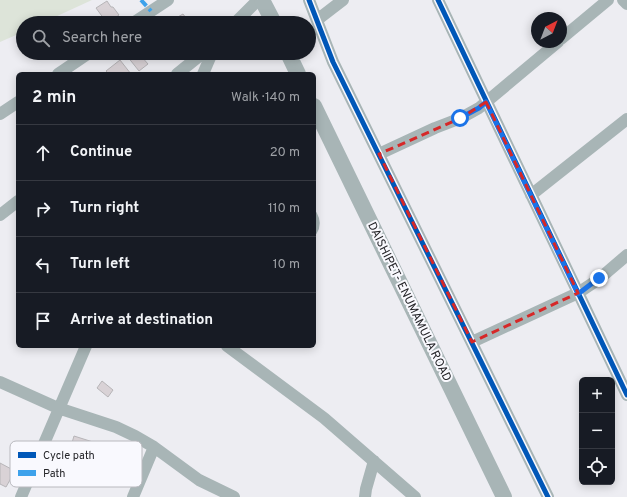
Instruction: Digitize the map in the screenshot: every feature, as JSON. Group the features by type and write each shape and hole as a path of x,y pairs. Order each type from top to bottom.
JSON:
{"street":[{"path":"144,16 168,0"},
{"path":"242,16 258,0"},
{"path":"262,0 270,16"},
{"path":"309,0 315,16"},
{"path":"343,0 317,20 333,62 548,497"},
{"path":"438,0 578,294 626,390"},
{"path":"567,34 608,0"},
{"path":"623,0 627,4"},
{"path":"379,154 479,108 551,48"},
{"path":"61,72 79,60"},
{"path":"179,72 194,60"},
{"path":"204,72 209,60"},
{"path":"291,60 297,72"},
{"path":"0,114 16,103"},
{"name":"DAISHIPET- ENUMAMULA ROAD","path":"316,110 504,497"},
{"path":"531,195 627,119"},
{"path":"0,216 16,203"},
{"path":"472,342 578,294 627,255"},
{"path":"44,441 85,348"},
{"path":"230,348 324,418 415,497"},
{"path":"0,382 58,408 116,427 135,436 154,447 199,480 234,497"},
{"path":"142,476 154,447"},
{"path":"365,497 374,461"},
{"path":"21,497 25,487"},
{"path":"133,497 137,487"}],"lane":[{"path":"316,218 316,229"}],"highlighted area":[{"path":"486,102 578,293 472,342 379,154 461,118"}],"shaded area":[{"path":"0,0 92,0 57,16 16,16 16,35 0,42"}],"building":[{"path":"107,1 119,15 102,16 96,8"},
{"path":"120,60 129,72 107,72 106,71"},
{"path":"130,60 144,60 148,64 139,71"},
{"path":"102,381 113,390 108,397 97,388"},
{"path":"74,436 90,441 72,441"},
{"path":"0,463 10,468 10,480 6,487 0,484"}],"marked path":[{"path":"141,0 151,11"}],"cycle path":[{"path":"309,0 315,16"},
{"path":"438,0 627,395"},
{"path":"316,18 333,62 548,497"}],"route":[{"path":"460,118 479,108 486,102 578,294 599,278"}]}
